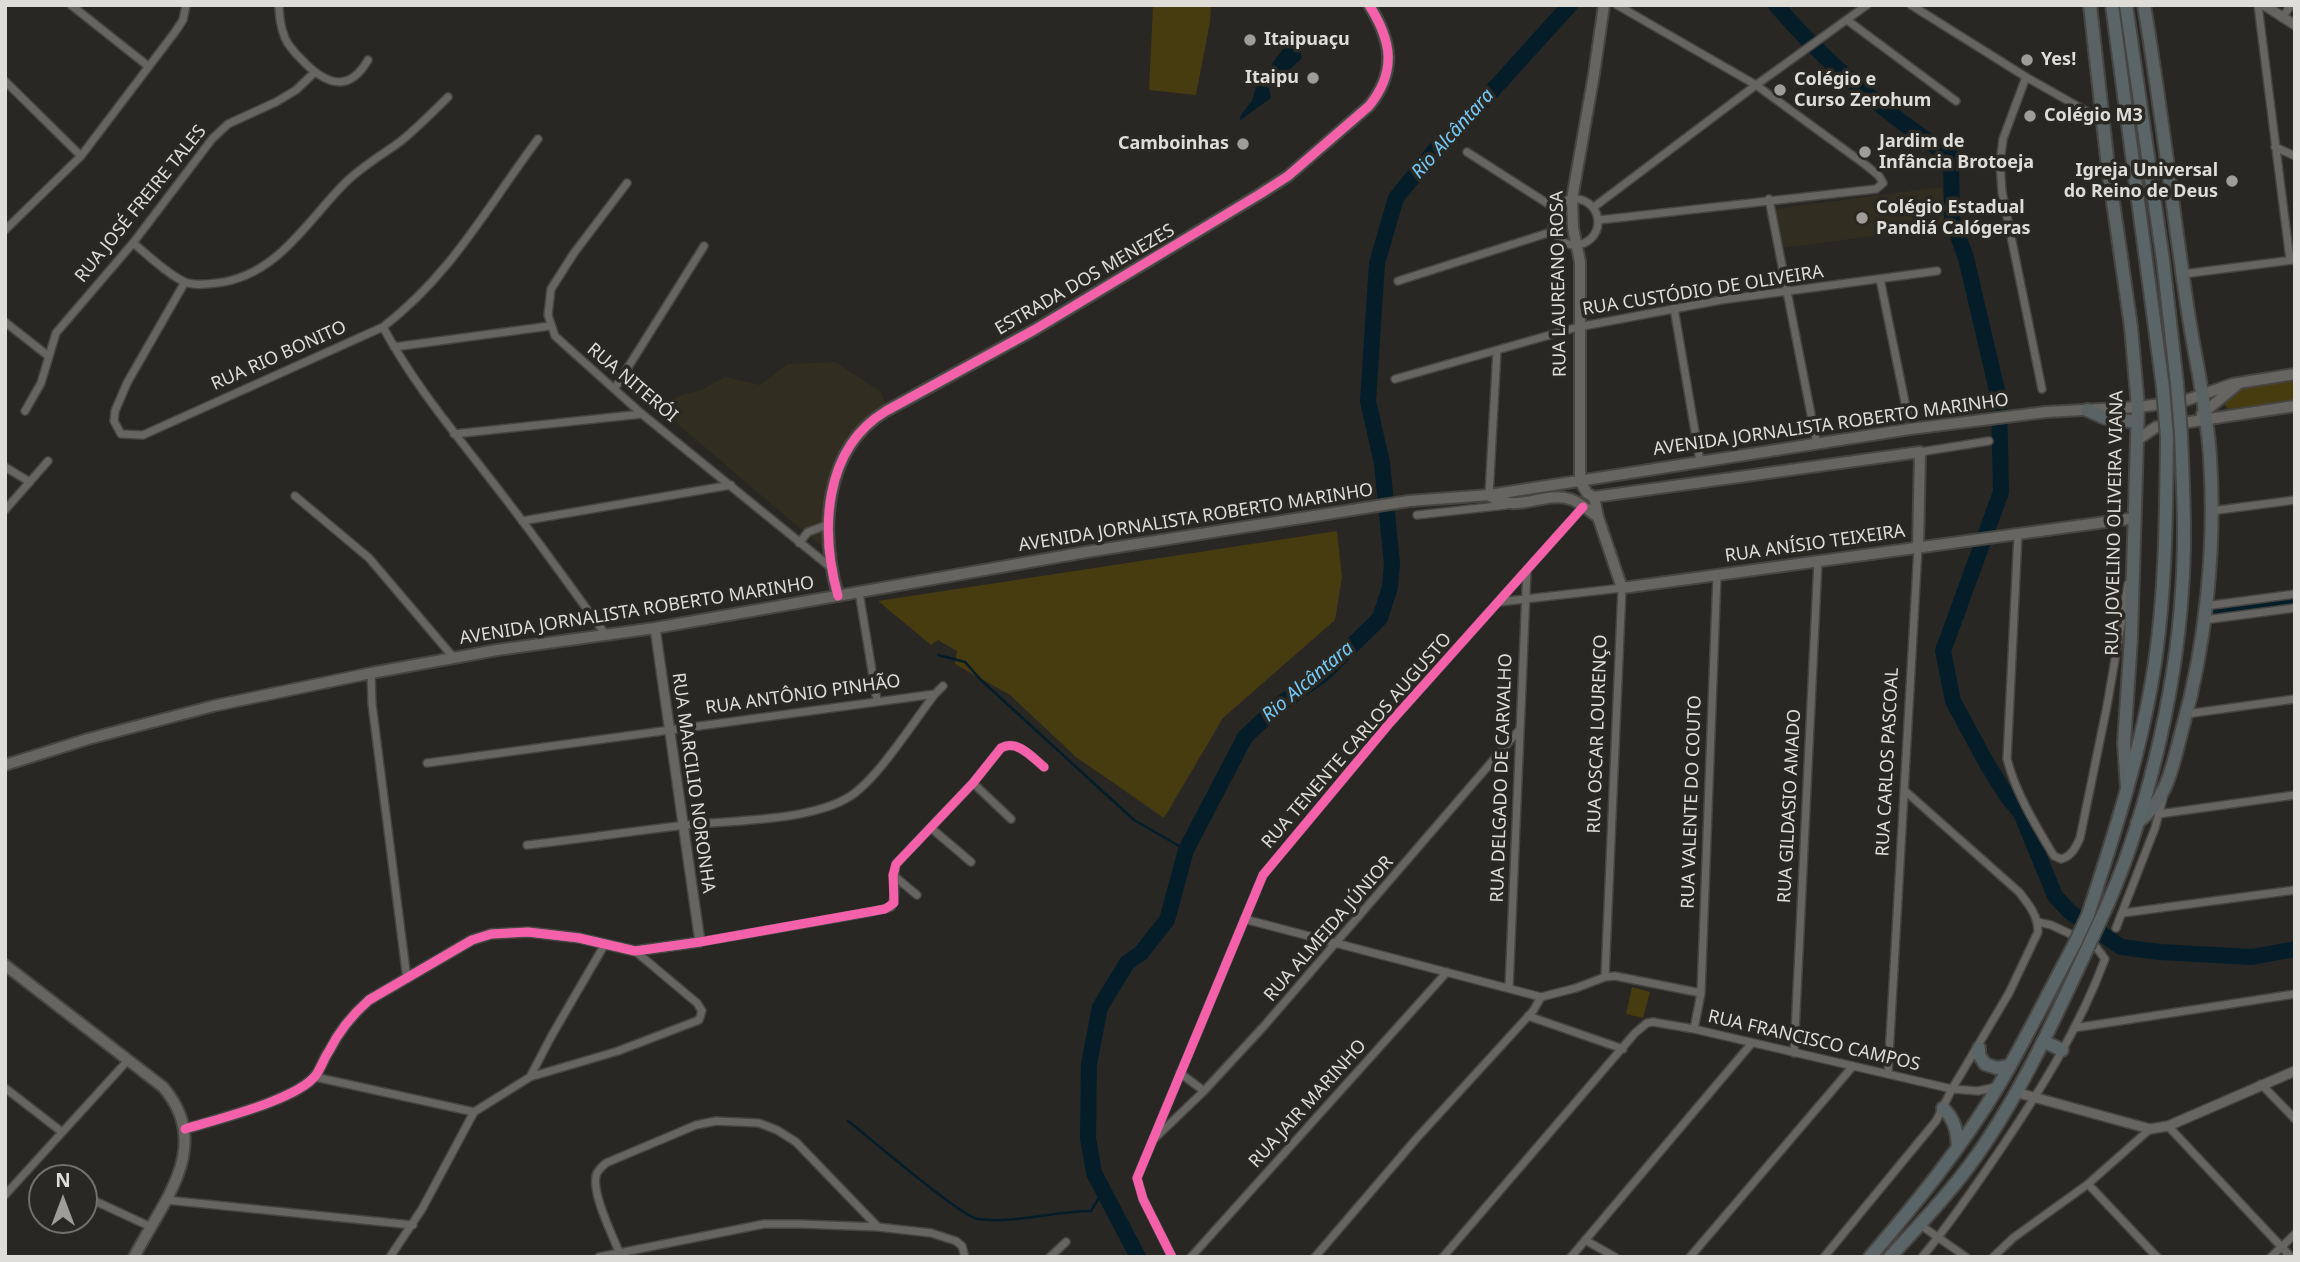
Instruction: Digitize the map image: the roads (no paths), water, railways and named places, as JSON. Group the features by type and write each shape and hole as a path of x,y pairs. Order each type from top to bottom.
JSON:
{"highway":[{"path":"1891,1257 1975,1157 2043,1041 2088,947 2127,793 2155,663 2166,544 2167,437 2163,388 2112,5"},
{"path":"1870,1257 1958,1147 2010,1066 2075,943 2094,918 2137,823 2165,713 2182,591 2184,540 2181,435 2163,260 2126,5"},
{"path":"2043,1041 2062,1050"},
{"path":"1979,1048 1979,1055 1985,1064 1997,1068 2010,1066"},
{"path":"1943,1108 1952,1117 1958,1147"}],"main road":[{"name":"ESTRADA DOS MENEZES","path":"838,596 830,566 827,525 838,469 854,439 871,420 1034,330 1288,176 1369,106 1379,94 1386,78 1389,60 1387,41 1370,5"},
{"name":"RUA LAUREANO ROSA","path":"1580,481 1580,262 1572,199 1604,5"},
{"path":"2137,823 2164,794 2186,714 2199,659 2211,511 2206,417 2144,5"},
{"name":"RUA JOVELINO OLIVEIRA VIANA","path":"2089,6 2131,327 2138,407 2131,638 2124,730 2127,793"},
{"name":"AVENIDA JORNALISTA ROBERTO MARINHO","path":"5,765 187,712 454,658 655,628 1086,552 1409,501 1489,495 1982,420 2065,410 2138,407 2183,401 2239,383 2295,374"},
{"path":"2137,440 2156,427 2206,417 2239,383"},
{"path":"2087,410 2105,418 2137,422 2295,407"},
{"path":"1580,481 1587,493 1594,497 1920,452"},
{"name":"RUA CARLOS PASCOAL","path":"1918,548 1920,452"},
{"path":"1700,461 1704,482"},
{"name":"AVENIDA JORNALISTA ROBERTO MARINHO","path":"1489,495 1500,502 1517,504 1569,499 1598,517"},
{"name":"RUA OSCAR LOURENÇO","path":"1594,497 1622,588"},
{"name":"RUA ANÍSIO TEIXEIRA","path":"1622,588 2135,518"},
{"path":"5,965 129,1059 169,1095 177,1106 185,1129 183,1158 166,1200 134,1257"}],"street":[{"path":"5,230 81,156 183,20 187,5"},
{"path":"279,5 285,38 301,60 315,72 333,82 343,82 355,77 368,60"},
{"path":"1599,220 1877,189 1883,183 1867,166 1756,85 1617,5"},
{"path":"1594,207 1867,5"},
{"path":"1911,5 2102,121"},
{"path":"2183,274 2293,260 2275,147 2258,5"},
{"path":"2264,5 2295,25"},
{"path":"2282,18 2291,5"},
{"path":"74,6 148,66"},
{"path":"1846,20 1956,101"},
{"name":"RUA JOSÉ FREIRE TALES","path":"25,411 41,383 47,355 56,333 133,243 212,139 228,124 296,90 315,72"},
{"path":"2026,77 2003,139 2000,163 2002,191 2042,389"},
{"path":"5,80 81,156"},
{"path":"133,243 185,282 205,285 248,274 272,261 289,246 361,168 402,139 448,97"},
{"name":"RUA RIO BONITO","path":"185,282 127,383 115,411 114,421 121,434 143,435 383,327 412,305 458,253 538,139"},
{"path":"2275,147 2295,156"},
{"path":"1467,152 1556,209"},
{"path":"394,347 550,326 548,303 556,278 626,183"},
{"path":"1572,199 1588,202 1594,207 1599,220 1595,235 1588,242 1576,245 1566,243 1554,231 1552,218 1556,209 1565,201 1572,199"},
{"path":"1769,199 1817,445"},
{"path":"1398,281 1554,231"},
{"path":"615,388 704,246"},
{"name":"RUA CUSTÓDIO DE OLIVEIRA","path":"1395,379 1578,327 1786,291 1937,271"},
{"path":"1881,279 1908,417"},
{"path":"1674,309 1700,461"},
{"path":"5,323 47,355"},
{"name":"RUA NITERÓI","path":"550,326 555,336 568,349 642,414 830,566"},
{"path":"383,327 454,435 522,520 606,636"},
{"path":"1489,495 1497,350"},
{"path":"454,435 642,414"},
{"path":"1920,452 1989,441"},
{"path":"5,510 48,461"},
{"path":"5,467 30,482"},
{"path":"522,520 731,485"},
{"path":"295,496 369,558 454,658"},
{"path":"2211,511 2295,500"},
{"name":"AVENIDA JORNALISTA ROBERTO MARINHO","path":"1417,515 1517,504"},
{"name":"RUA TENENTE CARLOS AUGUSTO","path":"1172,1257 1137,1185 1140,1170 1263,875 1388,725 1583,507"},
{"path":"799,543 808,532 827,525"},
{"path":"2018,534 2007,759 2034,823 2054,856 2061,859 2076,849 2080,838 2134,556"},
{"name":"RUA CARLOS PASCOAL","path":"1888,1073 1918,548"},
{"name":"RUA GILDASIO AMADO","path":"1794,1053 1818,561"},
{"name":"RUA DELGADO DE CARVALHO","path":"1509,988 1527,569"},
{"name":"RUA VALENTE DO COUTO","path":"1694,1029 1700,993 1717,575"},
{"name":"RUA ANÍSIO TEIXEIRA","path":"1499,603 1622,588"},
{"name":"RUA OSCAR LOURENÇO","path":"1605,977 1622,588"},
{"path":"859,592 877,701"},
{"path":"2205,606 2295,594"},
{"path":"2203,620 2295,608"},
{"name":"RUA MARCILIO NORONHA","path":"655,628 701,942"},
{"path":"371,673 372,704 407,978"},
{"path":"527,845 807,813 831,807 852,795 869,780 943,686"},
{"name":"RUA ANTÔNIO PINHÃO","path":"427,763 935,694"},
{"path":"2186,714 2295,699"},
{"name":"RUA ALMEIDA JÚNIOR","path":"1152,1140 1205,1091 1338,943 1520,729"},
{"path":"185,1129 258,1106 300,1088 315,1077 342,1028 369,1000 472,940 491,933 528,932 635,951 885,909 894,903 895,864 973,783 1001,748 1009,744 1021,748 1044,766"},
{"path":"973,783 1011,819"},
{"path":"1824,1257 1915,1147 1943,1108 2009,993 2038,932 2034,911 2019,892 1904,790"},
{"path":"2116,929 2164,794"},
{"path":"2159,814 2295,795"},
{"path":"931,828 971,862"},
{"path":"893,875 917,895"},
{"path":"2123,913 2295,890"},
{"path":"1244,919 1541,997 1528,1016 1416,1139 1315,1257"},
{"path":"1922,1257 2035,1099 2089,1001 2105,959 2096,947 2058,928 2038,922"},
{"path":"530,1077 605,944"},
{"path":"390,1257 413,1225 474,1112 530,1077 618,1051 699,1020 702,1011 697,1003 635,951"},
{"name":"RUA JAIR MARINHO","path":"1191,1257 1447,972"},
{"name":"RUA FRANCISCO CAMPOS","path":"1541,997 1605,977 1627,977 1700,993"},
{"path":"2074,1028 2295,994"},
{"path":"1528,1016 1623,1049"},
{"name":"RUA FRANCISCO CAMPOS","path":"1443,1257 1629,1041 1643,1026 1653,1022 1694,1029 1952,1089 1978,1091 1998,1086"},
{"path":"1571,1257 1751,1044"},
{"path":"5,1195 129,1059"},
{"path":"1690,1257 1853,1066"},
{"path":"2015,1092 2150,1129 2168,1126 2295,1070"},
{"path":"1180,1073 1205,1091"},
{"path":"315,1077 474,1112"},
{"path":"2261,1084 2295,1119"},
{"path":"5,1088 62,1132"},
{"path":"619,1252 595,1185 598,1171 606,1163 683,1131 716,1121 760,1123 787,1136 796,1142 878,1227"},
{"path":"2168,1126 2291,1257"},
{"path":"1993,1257 2013,1238 2088,1184 2150,1129"},
{"path":"2088,1184 2157,1257"},
{"path":"166,1200 413,1225"},
{"path":"98,1203 149,1227"},
{"path":"599,1257 764,1224 878,1227 945,1237 962,1246 965,1257"},
{"path":"1919,1224 1966,1257"},
{"path":"2271,1257 2295,1234"},
{"path":"1585,1240 1615,1257"},
{"path":"1050,1257 1066,1242"}],"water":[{"path":"1292,37 1296,37 1302,58 1289,70 1277,76 1272,64"},
{"path":"1262,85 1269,88 1271,98 1239,121 1252,101 1256,87"}],"waterway":[{"name":"Rio Alcântara","path":"1138,1257 1094,1173 1088,1138 1089,1064 1100,1007 1127,963 1141,953 1167,920 1186,850 1245,737 1279,705 1322,675 1380,618 1390,587 1392,564 1382,463 1368,401 1377,263 1396,198 1435,150 1454,133 1570,5"},
{"path":"1776,5 1836,68 1951,157 1952,219 1966,258 1999,399 2001,492 1943,651 1953,701 1987,764 2021,813 2055,896 2070,912 2121,947 2252,957 2295,949"},
{"path":"2215,610 2295,600"},
{"path":"938,655 965,662 981,680 1134,820 1186,850"},
{"path":"848,1121 934,1191 978,1219 1006,1220 1091,1211 1103,1191"}],"place":[{"name":"Itaipuaçu","path":"1250,40"},
{"name":"Yes!","path":"2027,60"},
{"name":"Itaipu","path":"1313,78"},
{"name":"Colégio e Curso Zerohum","path":"1780,90"},
{"name":"Colégio M3","path":"2030,116"},
{"name":"Camboinhas","path":"1243,144"},
{"name":"Jardim de Infância Brotoeja","path":"1865,152"},
{"name":"Igreja Universal do Reino de Deus","path":"2232,181"},
{"name":"Colégio Estadual Pandiá Calógeras","path":"1862,218"}]}
